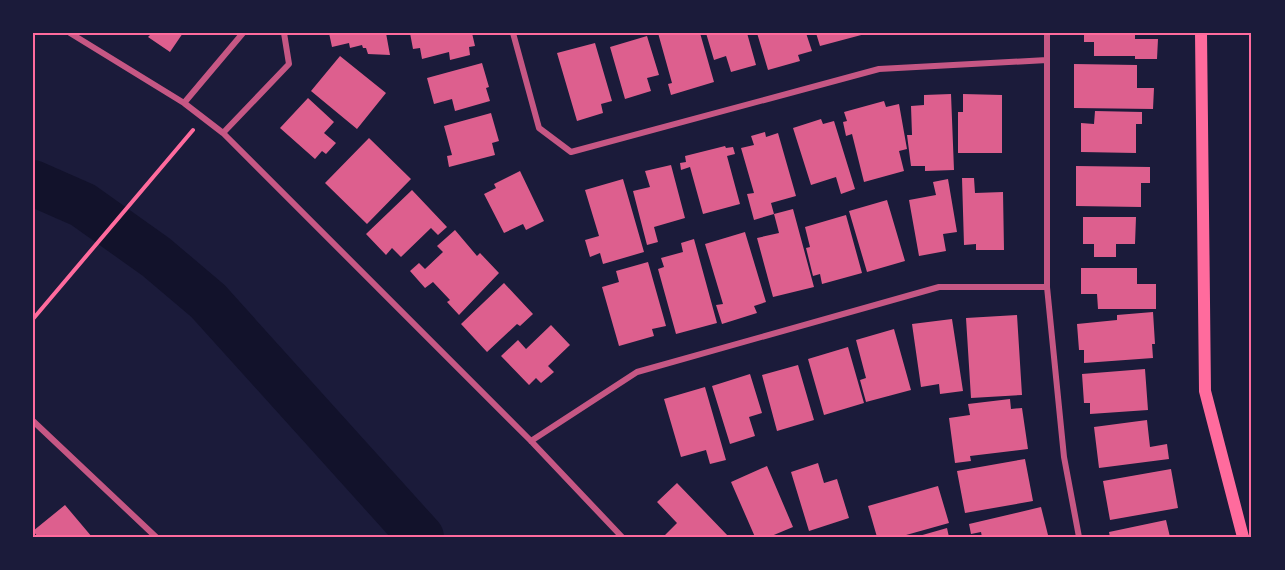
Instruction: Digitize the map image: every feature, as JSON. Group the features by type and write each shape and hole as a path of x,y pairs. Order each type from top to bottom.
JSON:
{"main road":[{"path":"1201,33 1205,392 1243,537"}],"street":[{"path":"70,33 184,103 224,133 531,441 622,537"},
{"path":"184,103 243,33"},
{"path":"224,133 289,64 284,33"},
{"path":"513,33 539,128 571,152 879,69 1047,60"},
{"path":"1047,33 1047,287 1064,457 1079,537"},
{"path":"531,441 637,372 939,286 1047,287"},
{"path":"33,421 156,537"}],"path":[{"path":"33,319 204,118"}],"building":[{"path":"148,33 183,33 170,52 148,37 150,35"},
{"path":"329,33 386,33 390,55 368,54 362,45 350,48 349,43 332,47"},
{"path":"410,33 472,33 475,46 469,47 470,55 450,60 449,52 422,59 420,48 413,49"},
{"path":"658,33 700,33 714,82 671,95 668,84 672,83"},
{"path":"706,33 747,33 756,65 731,72 726,56 714,60"},
{"path":"757,33 806,33 812,51 798,55 800,61 768,70"},
{"path":"816,33 865,33 865,34 820,46"},
{"path":"1084,33 1135,33 1135,39 1158,39 1157,59 1135,59 1135,56 1094,56 1094,42 1084,42"},
{"path":"647,36 659,75 647,78 651,91 625,99 610,47"},
{"path":"595,43 612,101 601,104 603,113 577,121 557,53"},
{"path":"340,56 386,93 357,129 311,91"},
{"path":"482,63 489,87 486,88 490,101 455,111 452,99 434,104 427,78"},
{"path":"1074,64 1137,65 1137,88 1154,88 1153,109 1074,108"},
{"path":"951,94 954,170 925,171 925,166 911,166 907,135 912,135 911,106 924,105 924,95"},
{"path":"963,94 1002,95 1002,153 958,153 958,112 963,112"},
{"path":"308,98 334,122 324,133 336,143 326,154 322,151 315,159 280,128"},
{"path":"884,101 886,107 899,104 907,149 899,151 904,171 864,182 852,134 846,136 843,122 847,121 844,112"},
{"path":"1095,111 1142,112 1142,124 1136,124 1136,153 1081,152 1081,123 1094,124"},
{"path":"491,113 499,141 492,143 495,155 449,167 447,156 452,155 444,126"},
{"path":"821,119 823,124 834,121 855,189 841,194 836,177 811,185 793,128"},
{"path":"765,132 766,137 778,133 796,196 771,203 774,214 754,220 747,194 754,193 741,148 754,145 751,136"},
{"path":"369,138 411,179 367,224 325,183"},
{"path":"725,146 726,148 733,147 735,154 727,156 740,204 703,214 690,167 681,170 680,163 686,162 685,156"},
{"path":"671,165 685,218 654,227 658,242 647,245 633,191 650,187 645,171"},
{"path":"1076,166 1150,167 1150,183 1141,183 1141,207 1076,206"},
{"path":"520,171 544,221 526,230 523,224 504,233 484,194 496,188 494,184"},
{"path":"962,178 974,178 975,193 1003,192 1004,250 976,250 976,244 964,245"},
{"path":"623,179 644,252 603,264 600,253 590,257 585,240 599,236 585,190"},
{"path":"948,179 957,232 943,234 946,251 919,256 909,200 936,195 933,182"},
{"path":"412,190 447,227 438,235 431,228 401,257 392,248 386,255 366,234"},
{"path":"887,200 905,261 867,272 849,211"},
{"path":"793,209 814,287 773,297 757,238 779,233 774,214"},
{"path":"846,215 862,273 822,284 820,274 813,276 806,248 810,247 805,227"},
{"path":"1083,217 1136,217 1135,244 1116,244 1116,257 1094,257 1094,244 1083,244"},
{"path":"455,230 477,256 480,253 499,273 459,315 447,302 450,300 433,282 425,288 410,271 419,263 425,269 443,252 437,246"},
{"path":"745,232 766,302 754,306 757,313 722,324 716,305 723,304 705,244"},
{"path":"694,239 717,323 676,334 658,269 664,267 661,258 683,252 681,243"},
{"path":"648,262 666,326 652,329 654,336 619,346 602,287 619,282 616,271"},
{"path":"1081,268 1137,268 1137,284 1156,284 1156,309 1098,309 1097,294 1081,294"},
{"path":"504,283 533,314 520,326 517,324 487,352 461,324"},
{"path":"1153,312 1155,344 1152,344 1153,358 1084,363 1084,350 1079,350 1077,324 1117,320 1117,315"},
{"path":"1017,315 1022,395 971,398 966,318"},
{"path":"952,319 963,391 940,394 939,384 921,387 912,324"},
{"path":"551,325 570,345 548,366 554,372 541,383 536,378 529,385 501,356 518,340 526,349"},
{"path":"894,329 911,390 866,402 860,380 866,378 856,340"},
{"path":"848,347 864,403 824,415 808,359"},
{"path":"798,365 814,420 777,431 762,375"},
{"path":"1145,369 1148,410 1090,414 1090,403 1084,403 1082,374"},
{"path":"750,374 762,413 749,417 755,436 730,444 712,386"},
{"path":"705,387 726,460 710,464 706,450 681,457 664,399"},
{"path":"1010,399 1011,409 1022,408 1028,449 970,456 971,461 955,463 949,418 970,415 968,404"},
{"path":"1147,420 1150,447 1167,444 1169,459 1099,468 1094,427"},
{"path":"1025,459 1033,501 965,513 957,471"},
{"path":"818,463 824,483 837,479 849,518 809,531 791,472"},
{"path":"767,466 793,527 769,537 755,537 731,482"},
{"path":"1171,469 1178,508 1110,520 1103,481"},
{"path":"677,483 729,537 663,537 677,523 657,502"},
{"path":"938,486 949,523 899,537 877,537 868,506"},
{"path":"65,505 92,537 38,537 33,531"},
{"path":"1041,507 1048,535 982,537 981,532 971,534 969,524"},
{"path":"1166,520 1170,537 1110,537 1109,532"},
{"path":"947,528 949,537 919,537 919,536"}],"waterway":[{"path":"33,183 83,205 156,257 208,301 421,537"}]}
